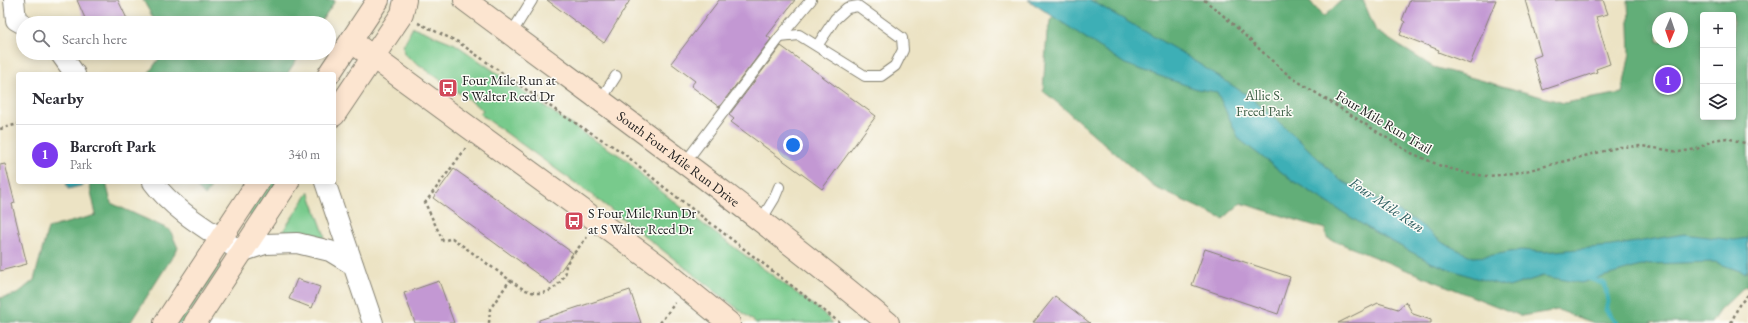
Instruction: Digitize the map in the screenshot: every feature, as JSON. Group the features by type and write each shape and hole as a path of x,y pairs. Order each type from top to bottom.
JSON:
{"main road":[{"path":"330,72 378,0"},
{"path":"336,112 402,14 405,0"},
{"name":"South Four Mile Run Drive","path":"468,1 760,222 888,323"},
{"path":"350,41 659,266 728,323"},
{"path":"165,323 257,184"},
{"path":"195,323 287,184"}],"street":[{"path":"14,0 16,20"},
{"path":"65,60 74,72"},
{"path":"154,184 176,208 241,252 265,244 297,243 330,251 353,265"},
{"path":"326,184 373,323"}],"lane":[{"path":"511,34 532,0"},
{"path":"684,164 780,37 810,0"},
{"path":"780,37 799,35 865,76 881,76 895,66 903,50 902,38 858,6 846,8 835,19 817,46"},
{"path":"600,101 616,76"},
{"path":"760,222 774,199 779,187"}],"path":[{"name":"Four Mile Run Trail","path":"1204,0 1218,11 1274,64 1291,77 1409,152 1441,166 1470,174 1486,176 1514,174 1620,147 1642,146 1679,152 1697,149 1713,140 1727,138 1748,144"},
{"path":"415,22 458,42 564,116 622,152 665,188 840,323"},
{"path":"0,129 16,125"},
{"path":"466,147 425,203 443,241 452,238 528,292 543,293 554,289 566,273 566,265 587,237"},
{"path":"489,323 490,309 510,280"},
{"path":"1730,323 1739,305 1748,295"},
{"path":"660,323 675,302"}],"green space":[{"path":"143,0 335,1 325,16 152,16"},
{"name":"Allie S. Freed Park","path":"1059,0 1309,0 1323,17 1342,0 1363,0 1376,31 1433,67 1564,103 1622,93 1630,53 1628,0 1748,0 1748,288 1745,286 1719,311 1711,323 1660,323 1652,321 1652,323 1594,323 1558,310 1521,316 1327,238 1325,229 1241,203 1223,219 1154,187 1043,91 1047,32"},
{"path":"413,27 455,44 586,135 627,160 649,182 712,231 821,311 833,323 756,323 596,198 480,114 483,110 404,54 403,46"},
{"path":"158,60 296,60 288,72 149,72"},
{"path":"89,184 106,184 111,203 170,230 178,248 130,323 0,323 0,298 17,294 34,280 48,228 96,215"},
{"path":"193,184 214,184 205,196"},
{"path":"266,184 276,184 253,218 247,213"},
{"path":"309,192 325,236 323,239 305,234 284,235 283,231"},
{"path":"216,261 222,264 183,323 175,323"}],"water":[{"path":"1028,0 1090,0 1182,53 1250,97 1296,137 1340,180 1416,221 1443,243 1473,257 1521,250 1544,252 1612,246 1684,234 1734,240 1748,238 1748,269 1745,273 1715,262 1648,264 1581,283 1543,276 1509,287 1472,277 1430,262 1376,233 1293,181 1239,139 1217,92 1197,89 1125,64"},
{"path":"67,184 84,185 68,189"}],"building":[{"path":"77,0 118,0 126,16 84,16"},
{"path":"547,0 630,0 604,43"},
{"path":"719,0 795,0 767,36 771,39 719,107 691,86 695,81 671,63"},
{"path":"1410,0 1496,0 1470,64 1400,35 1405,22 1402,20"},
{"path":"1525,0 1603,0 1608,14 1596,17 1610,64 1596,69 1597,72 1543,90 1533,58 1541,55"},
{"path":"781,46 876,116 822,189 731,122 734,119 729,115"},
{"path":"5,164 15,203 12,204 27,264 0,271 0,165"},
{"path":"454,169 573,253 551,284 433,198"},
{"path":"1205,249 1290,277 1278,314 1192,285"},
{"path":"297,279 320,287 312,308 289,299"},
{"path":"439,281 454,323 415,323 404,293"},
{"path":"630,290 641,323 539,323 539,320"},
{"path":"1055,296 1090,323 1033,323"},
{"path":"1406,302 1413,314 1431,320 1431,323 1338,323 1378,303 1398,309"}],"waterway":[{"path":"1588,278 1605,284 1608,302 1606,310 1616,323"}],"place":[{"name":"Barcroft Park","path":"1668,80"},
{"name":"Four Mile Run at S Walter Reed Dr","path":"448,88"},
{"name":"S Four Mile Run Dr at S Walter Reed Dr","path":"574,221"}],"water label":[{"name":"Four Mile Run","path":"1387,205"}]}
